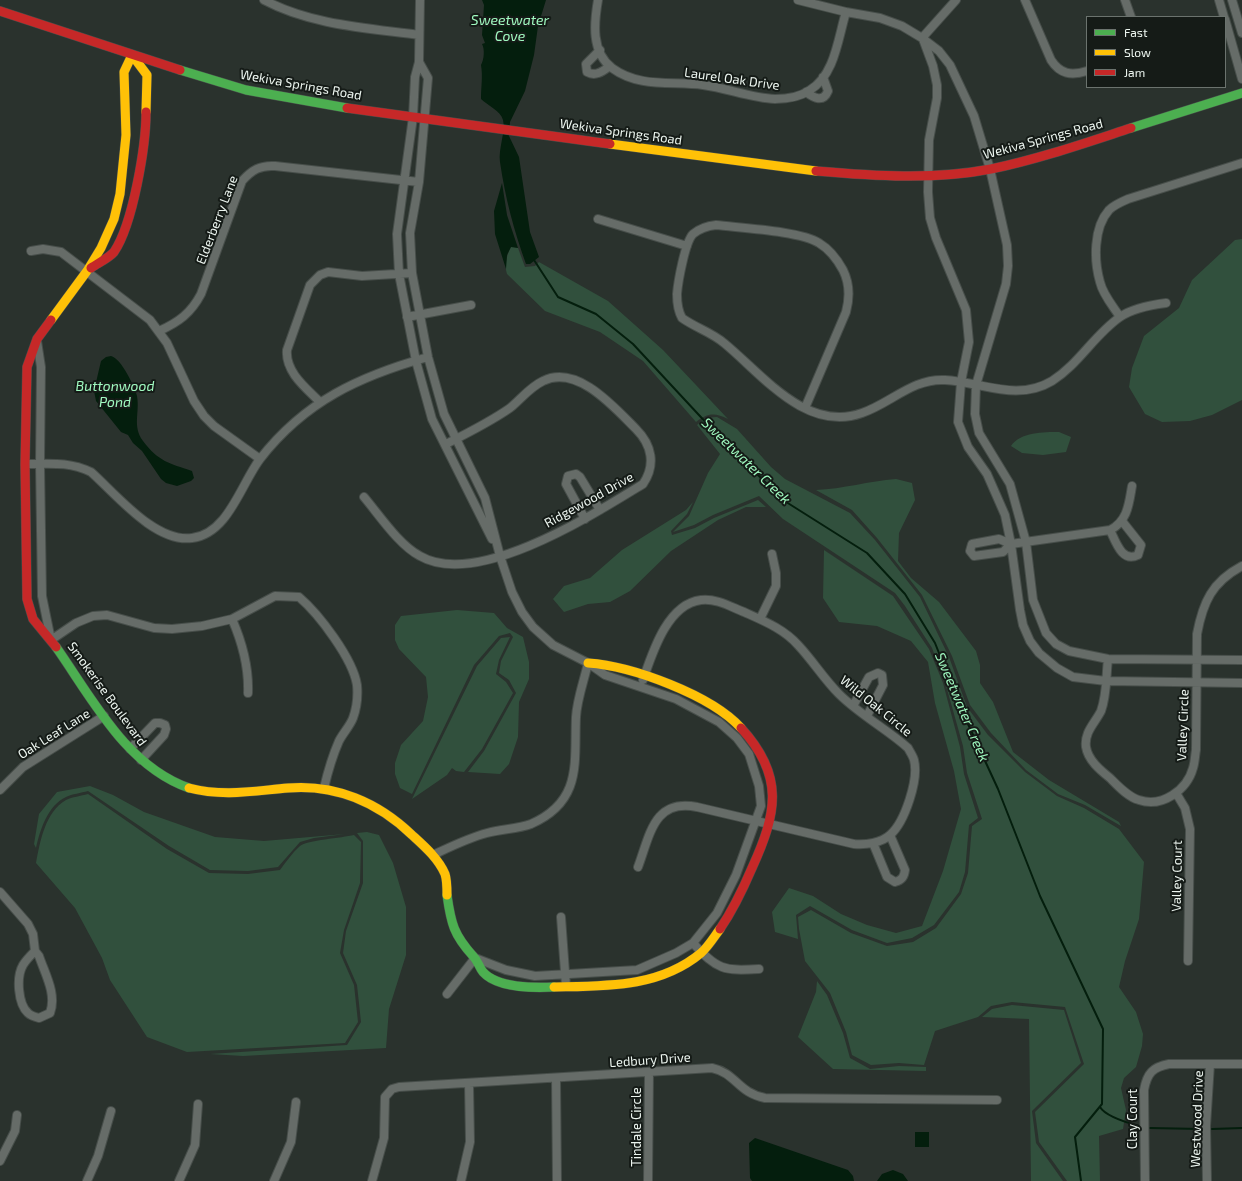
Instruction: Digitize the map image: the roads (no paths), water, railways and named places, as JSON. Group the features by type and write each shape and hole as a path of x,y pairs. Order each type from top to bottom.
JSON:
{"street":[{"path":"264,0 295,13 329,22 419,35"},
{"path":"420,0 419,62 415,77 413,117 397,234 399,274 416,361 432,419 446,444 500,556"},
{"path":"598,0 594,22 600,50 610,66 598,73 593,74 587,72 586,64 600,50"},
{"path":"798,0 846,12 888,20 902,26 922,38 939,51 950,65 974,116 990,168 1007,244 1008,266 1006,284 976,385 975,414 979,433 1010,484 1026,542 1033,600 1046,633 1056,644 1069,651 1108,659 1242,660"},
{"path":"922,38 956,0"},
{"path":"1025,0 1051,60 1056,67 1063,73 1070,74 1086,70"},
{"path":"1125,0 1131,16"},
{"path":"1219,0 1224,16"},
{"path":"1228,28 1241,27 1232,0"},
{"name":"Wekiva Springs Road","path":"0,11 132,55 246,90 320,104 426,119 811,171 869,176 929,175 990,168 1034,158 1079,145 1242,93"},
{"name":"Laurel Oak Drive","path":"610,66 637,80 654,83 703,85 774,99 795,98 806,92 823,77 832,62 846,12"},
{"path":"1226,21 1242,79"},
{"path":"922,38 933,66 937,85 929,140 930,218 936,238 966,310 969,342 961,382 958,422 968,447 987,474 1005,515 1011,544 1020,610 1023,625 1030,641 1039,653 1057,668 1073,677 1106,681 1242,683"},
{"name":"Smokerise Boulevard","path":"90,273 114,219 120,194 126,135 124,72 132,55 147,75 146,138 127,224 113,253 90,273 37,339 27,367 25,464 26,563 28,599 33,619 51,640 104,716 130,749 141,760 164,777 187,787 208,793 233,794 290,788 324,788 351,795 376,807 398,821 433,855 445,875 449,908 455,931 461,942 475,958 484,973 501,982 519,987 535,988 640,982 663,973 702,953 727,920 747,880 769,824 773,807 770,784 765,764 754,743 745,731 726,713 680,689 645,676 607,664 588,663"},
{"path":"419,62 428,78 426,119 419,182 410,233 412,273 428,357 444,414 458,439 487,503 500,556"},
{"path":"806,92 813,98 824,98 828,91 823,77"},
{"path":"1120,317 1108,299 1100,283 1096,264 1096,244 1100,226 1108,211 1117,204 1128,199 1242,163"},
{"name":"Elderberry Lane","path":"160,331 178,323 194,307 202,294 242,182 249,173 256,168 266,165 419,182"},
{"path":"118,203 132,206"},
{"path":"598,220 687,246"},
{"path":"805,408 848,306 849,288 846,276 840,265 831,252 818,242 803,236 716,225 704,227 692,235 687,246 677,294 679,312 682,318 715,336 788,400 805,408 822,415 845,417 876,408 912,385 945,380 976,385 994,390 1012,391 1033,389 1051,382 1071,367 1102,332 1120,317 1138,309 1166,303"},
{"path":"31,251 43,248 61,252 150,320 160,331 167,343 194,401 204,416 214,426 260,459"},
{"path":"320,402 293,373 288,365 286,357 298,316 310,285 320,275 328,272 362,276 412,273"},
{"path":"407,317 470,305"},
{"name":"Smokerise Boulevard","path":"37,339 41,367 40,464 42,596 51,640"},
{"path":"25,464 68,463 91,472 148,523 164,533 178,538 192,538 209,534 219,525 260,459 283,432 320,402 363,378 390,368 428,357"},
{"name":"Ridgewood Drive","path":"364,497 406,546 420,556 448,564 462,565 500,556 560,532 585,519 643,484 652,466 651,455 647,443 640,433 586,384 573,378 562,376 543,381 493,419 458,439 446,444"},
{"path":"585,519 566,484 568,476 576,474 580,477 600,510"},
{"path":"1011,544 1110,530 1122,521 1127,512 1132,486"},
{"path":"1110,530 1121,551 1126,556 1133,558 1138,555 1141,545 1122,521"},
{"path":"760,619 776,586 776,573 772,554"},
{"name":"Smokerise Boulevard","path":"475,958 521,975 535,976 605,973 637,970 658,962 693,944 717,913 736,875 762,806 760,786 755,768 749,754 737,738 719,722 676,699 605,674 588,663 553,645 533,627 522,612 512,592 500,556"},
{"path":"26,563 41,563"},
{"name":"Valley Circle","path":"1108,659 1104,701 1086,739 1089,756 1098,768 1128,794 1138,800 1152,802 1164,800 1184,786 1193,768 1196,750 1197,634 1206,600 1215,586 1242,566"},
{"path":"51,640 76,623 93,616 107,615 135,624 154,628 172,629 202,626 232,619 275,596 299,597 324,623 350,666 357,684 357,705 352,720 330,761 324,788"},
{"name":"Wild Oak Circle","path":"641,686 651,654 663,632 670,622 688,604 701,600 721,602 777,627 798,644 823,676 853,706 908,748 914,760 915,777 912,791 900,822 890,835"},
{"path":"232,619 244,649 249,679 248,693"},
{"path":"433,855 487,833 530,824 545,817 557,806 570,787 574,773 576,761 576,716 588,663"},
{"path":"853,706 869,677 878,673 882,675 883,685 867,716"},
{"path":"719,722 726,713"},
{"name":"Oak Leaf Lane","path":"0,790 22,767 104,716"},
{"path":"130,749 155,723 165,725 166,729 164,735 141,760"},
{"name":"Valley Court","path":"1176,793 1185,808 1190,829 1188,961"},
{"path":"638,867 654,823 662,812 676,805 685,804 854,844 864,845 873,843 890,835 905,870 904,876 901,880 895,882 887,877 873,843"},
{"path":"0,892 28,924 33,934 35,951 39,956 52,993 53,1003 48,1015 39,1018 27,1013 22,1003 20,977 23,965 35,951"},
{"path":"561,917 566,986"},
{"path":"693,944 715,964 728,970 759,969"},
{"path":"447,994 475,958"},
{"name":"Clay Court","path":"1145,1181 1144,1090 1146,1078 1150,1071 1159,1066 1169,1064 1210,1064"},
{"name":"Westwood Drive","path":"1207,1181 1206,1126 1210,1064 1242,1064"},
{"name":"Ledbury Drive","path":"372,1181 384,1138 384,1102 387,1093 399,1088 696,1069 718,1069 729,1075 747,1092 754,1096 765,1098 997,1100"},
{"name":"Tindale Circle","path":"648,1181 649,1072"},
{"path":"556,1078 557,1181"},
{"path":"461,1181 470,1142 469,1084"},
{"path":"274,1181 290,1142 296,1102"},
{"path":"179,1181 195,1145 198,1104"},
{"path":"87,1181 98,1156 111,1112"},
{"path":"0,1161 15,1132 16,1115"}],"water":[{"name":"Sweetwater Cove","path":"482,0 546,0 538,26 534,55 525,91 510,122 509,136 519,157 530,232 539,257 530,264 526,264 510,214 504,188 500,162 500,152 504,129 503,120 497,111 481,99 481,65 484,54 482,44 485,43 482,35 484,5"},
{"path":"502,183 507,215 518,248 511,247 507,255 506,269 495,234 494,211"},
{"name":"Buttonwood Pond","path":"111,356 115,358 123,367 136,392 138,402 137,425 143,441 159,458 192,471 194,478 191,481 177,486 166,483 161,479 142,451 133,443 128,435 121,432 96,401 94,391 101,361 106,357"},
{"path":"915,1132 929,1132 929,1147 915,1147"},
{"path":"755,1138 848,1170 853,1176 854,1181 752,1181 750,1178 749,1143"},
{"path":"893,1170 903,1174 908,1181 877,1181 882,1174"}],"waterway":[{"name":"Sweetwater Creek","path":"534,260 558,297 596,314 633,344 711,428 783,500 867,553 905,594 935,643 962,711 998,789 1040,896 1103,1029 1102,1104 1075,1137 1081,1181"},
{"path":"1100,1107 1112,1117 1139,1126"},
{"path":"1150,1128 1201,1129"},
{"path":"1212,1129 1242,1128"}]}
